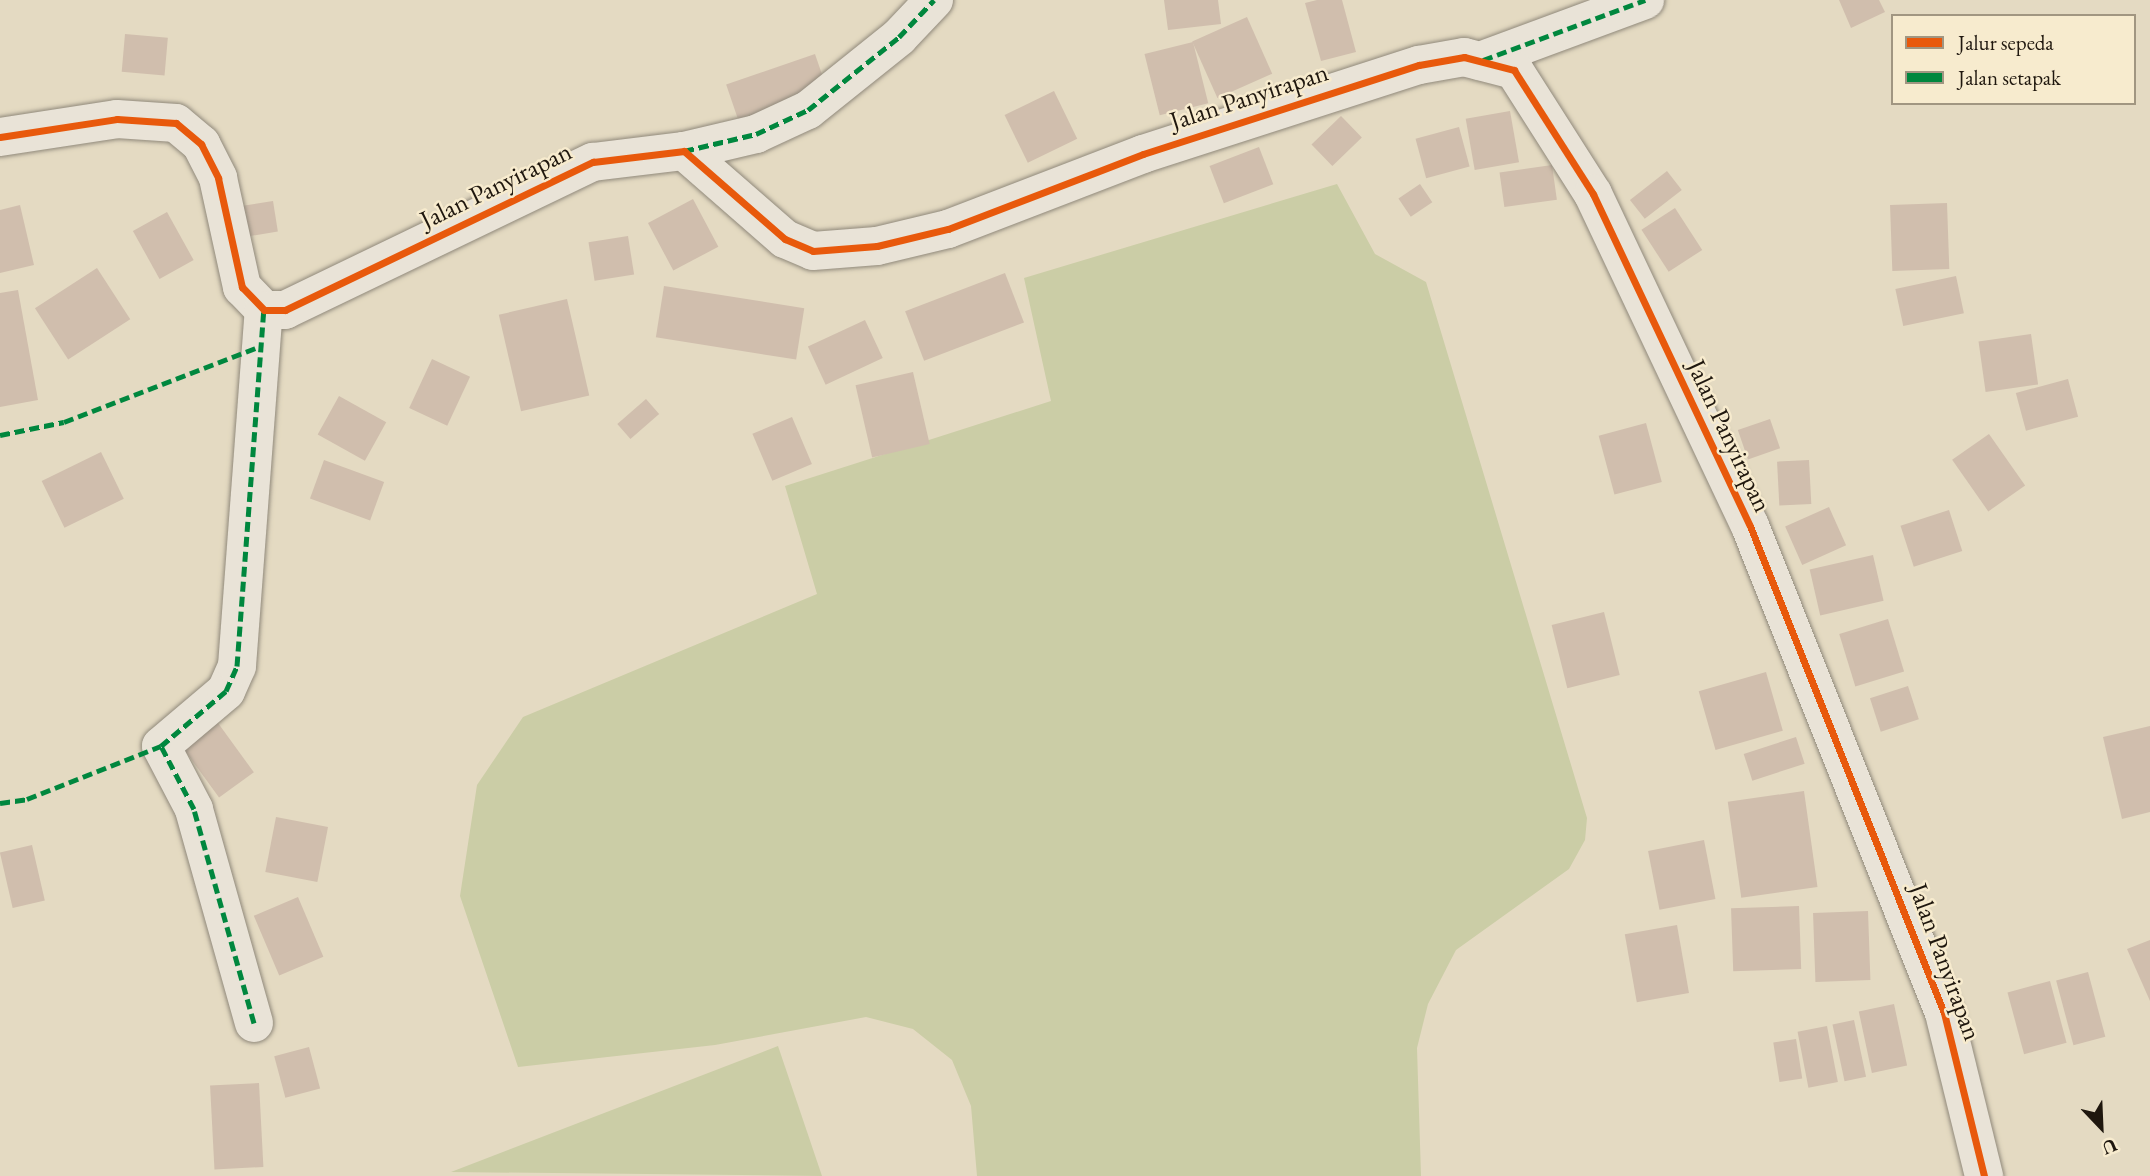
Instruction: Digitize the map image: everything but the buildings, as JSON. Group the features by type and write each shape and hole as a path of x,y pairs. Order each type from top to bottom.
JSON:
{"street":[{"path":"684,151 756,134 808,110 900,37 934,0"},
{"path":"1480,61 1645,0"},
{"name":"Jalan Panyirapan","path":"264,310 285,310 593,162 684,151 785,239 813,251 877,246 948,229 1143,154 1419,65 1464,57 1514,70 1554,126 1593,194 1749,526 1944,1013 1984,1176"},
{"path":"0,137 117,119 176,123 201,144 218,178 243,287 264,310 237,666 226,691 160,746 194,809 254,1023"}],"green space":[{"path":"1337,184 1375,254 1426,282 1587,818 1585,840 1569,869 1456,950 1428,1004 1417,1048 1421,1176 977,1176 971,1106 952,1060 913,1029 866,1017 715,1045 518,1067 460,896 477,785 523,717 817,594 785,486 1051,401 1024,278"},
{"path":"778,1046 822,1176 451,1172"}],"marked path":[{"path":"684,151 756,134 808,110 899,37 934,0"},
{"path":"1483,60 1645,0"},
{"path":"254,1023 194,809 161,746 226,691 237,666 264,310"},
{"path":"0,435 64,422 261,346"},
{"path":"0,803 27,799 161,746"}],"cycle path":[{"path":"0,137 117,119 176,123 201,144 218,178 242,287 264,310 285,310 593,162 684,151 785,239 813,251 877,246 948,229 1143,154 1419,65 1464,57 1514,70 1593,194 1750,526 1944,1013 1984,1176"}]}
